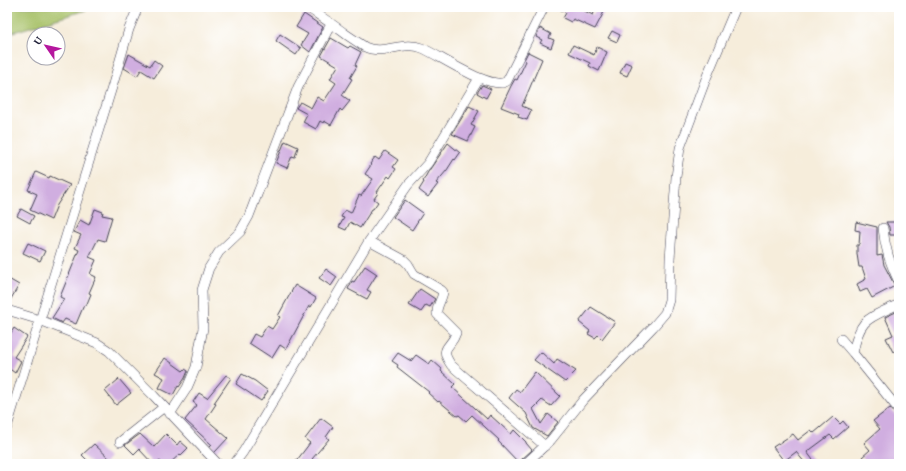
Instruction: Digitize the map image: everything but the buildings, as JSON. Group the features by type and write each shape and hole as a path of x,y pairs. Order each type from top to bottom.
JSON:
{"street":[{"path":"7,427 114,84 129,29 138,7"},
{"path":"307,7 365,47 382,51 408,45 420,47 479,78 499,84 504,83 507,80 544,7"},
{"path":"525,464 551,440 583,400 665,313 669,300 670,259 676,177 680,148 707,76 736,7"},
{"path":"170,414 187,388 196,367 203,328 202,290 209,268 219,252 240,232 249,216 298,87 331,24"},
{"path":"234,464 247,445 369,241 408,185 428,163 479,78"},
{"path":"883,228 884,245 888,259 899,282"},
{"path":"369,241 404,260 414,274 441,290 443,294 436,314 456,333 445,350 445,357 451,365 545,446"},
{"path":"853,353 856,338 865,322 899,304"},
{"path":"7,310 40,320 96,343 109,351 218,464"},
{"path":"841,339 899,410"},
{"path":"120,442 164,407"}],"green space":[{"path":"7,7 96,7 33,26 26,26 26,28 7,34"}]}
